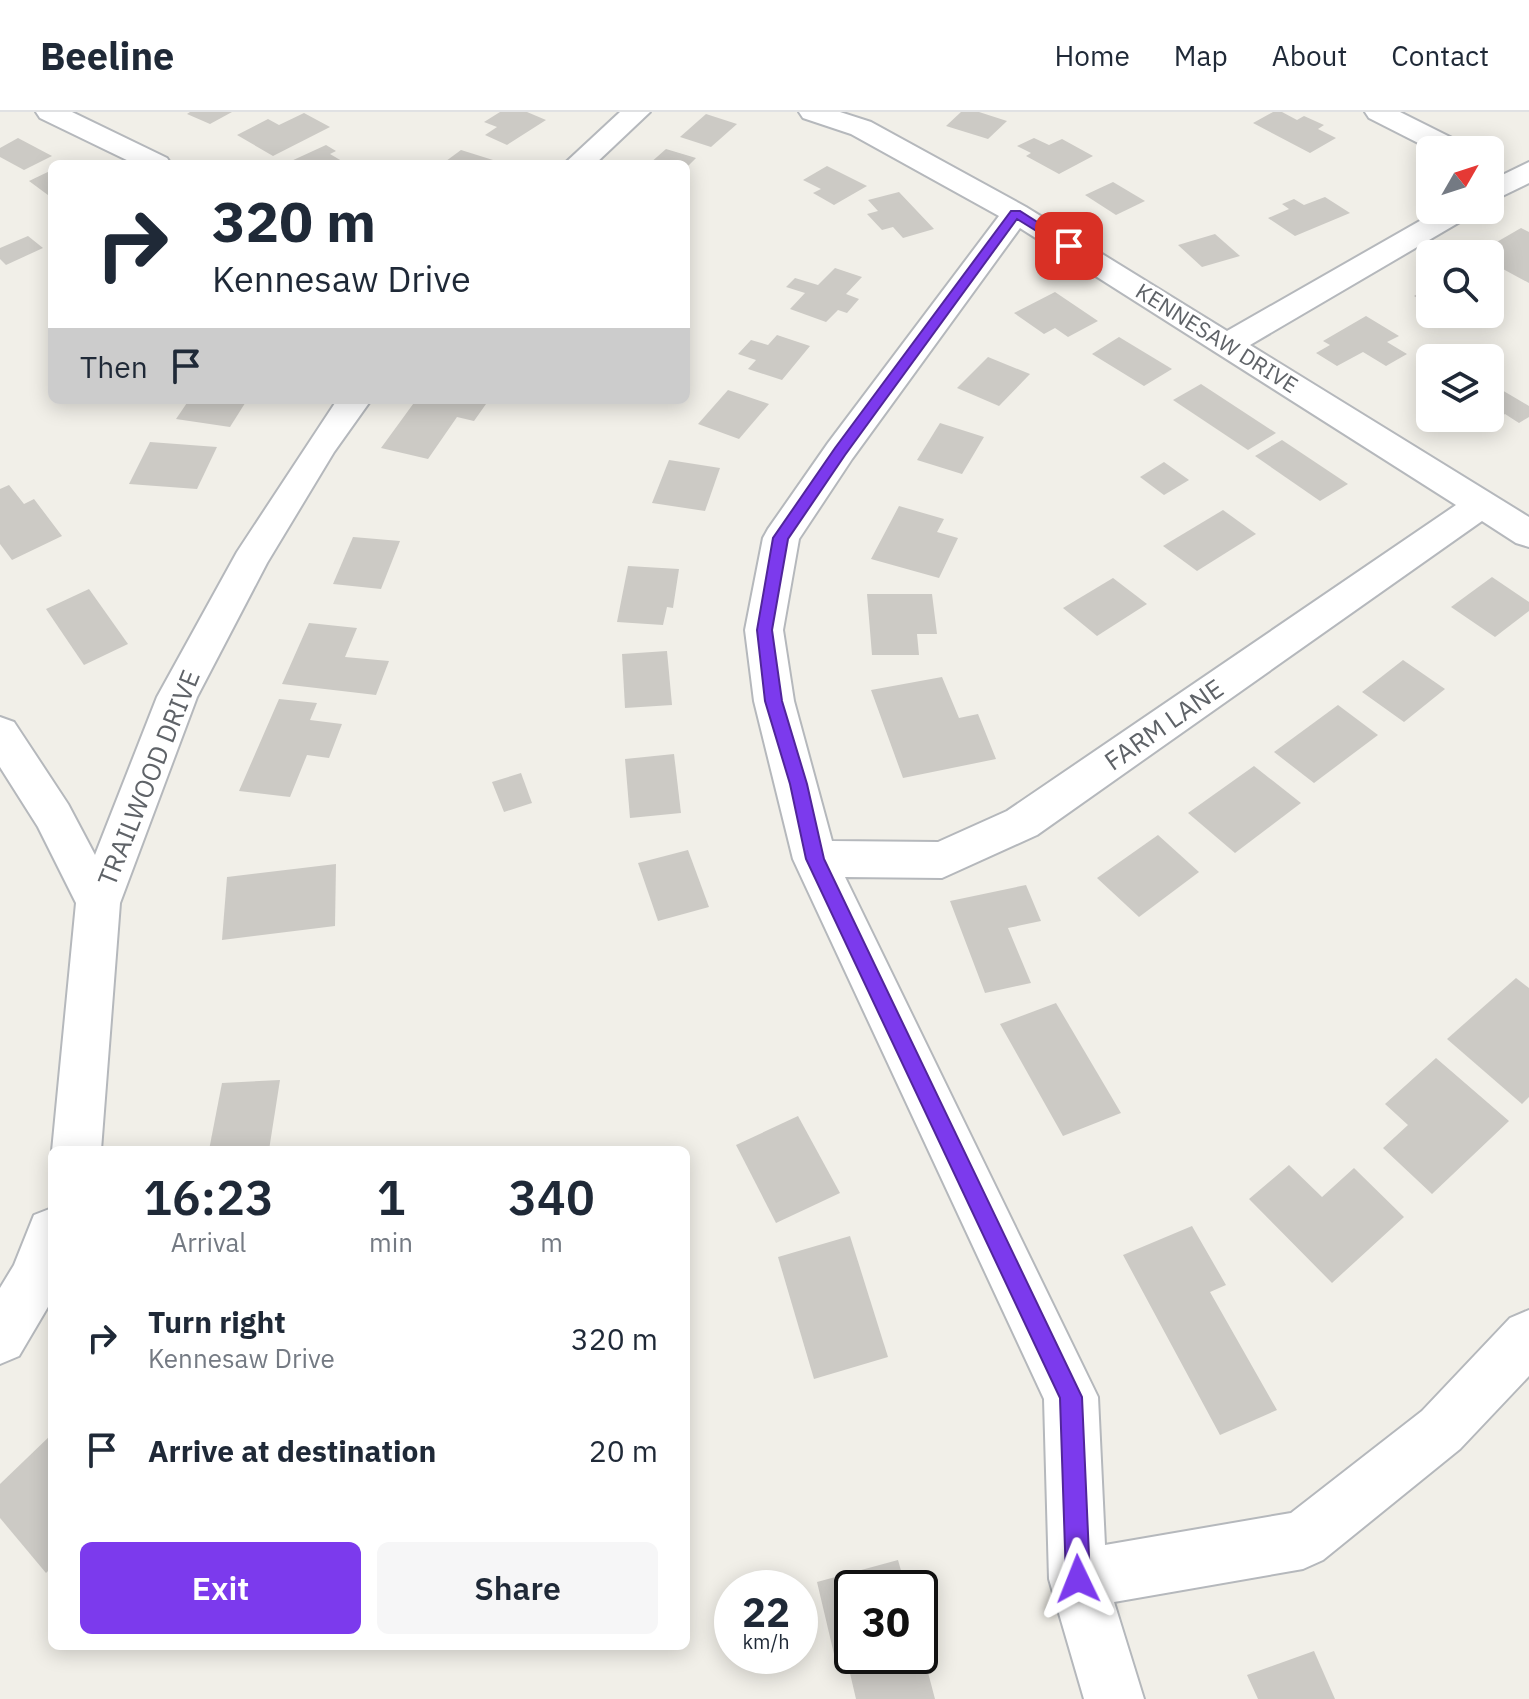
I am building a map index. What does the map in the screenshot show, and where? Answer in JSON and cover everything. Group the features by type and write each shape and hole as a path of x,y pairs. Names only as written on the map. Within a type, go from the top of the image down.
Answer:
{"street":[{"path":"50,112 149,160"},
{"path":"582,160 636,112"},
{"name":"KENNESAW DRIVE","path":"813,112 861,128 1016,213 1529,534"},
{"path":"1379,112 1426,136"},
{"path":"1410,128 1439,112"},
{"path":"1016,213 840,451 781,538 764,630 774,701 815,859 1071,1397 1078,1579 1114,1699"},
{"path":"1228,344 1436,224"},
{"name":"TRAILWOOD DRIVE","path":"76,1146 98,903 177,697 250,561 321,446 351,404"},
{"name":"FARM LANE","path":"815,859 942,860 1022,823 1482,504"},
{"path":"0,733 53,816 98,903"},
{"path":"0,1337 34,1281 48,1244"},
{"path":"1078,1579 1303,1540 1441,1430 1529,1337"}],"building":[{"path":"232,112 210,124 187,114"},
{"path":"500,112 527,112 546,120 507,145 485,135 497,127 484,122"},
{"path":"961,112 979,112 1007,121 988,139 946,126"},
{"path":"1273,112 1282,112 1297,120 1304,116 1324,125 1318,129 1336,138 1310,153 1253,123"},
{"path":"304,113 330,127 273,156 237,135 268,119 279,125"},
{"path":"706,114 737,124 711,147 680,137"},
{"path":"18,138 52,156 24,170 0,157 0,148"},
{"path":"1034,138 1049,145 1062,139 1093,156 1059,174 1026,156 1031,153 1017,146"},
{"path":"326,145 336,151 330,154 340,160 293,160"},
{"path":"666,149 696,158 690,164 690,160 654,160"},
{"path":"461,150 493,160 447,160"},
{"path":"827,166 867,186 834,205 813,193 821,189 803,180"},
{"path":"48,172 48,195 29,181"},
{"path":"1113,182 1145,201 1116,215 1085,195"},
{"path":"899,192 934,229 903,238 893,227 882,230 867,214 878,211 868,200"},
{"path":"1325,197 1350,213 1295,236 1268,218 1289,209 1282,204 1294,199 1304,205"},
{"path":"1521,228 1529,232 1529,283 1504,270 1504,240 1500,240"},
{"path":"1215,234 1240,256 1202,267 1178,245"},
{"path":"28,236 43,248 6,265 0,259 0,248"},
{"path":"835,268 862,277 846,294 859,299 847,313 838,310 826,322 790,309 805,293 786,287 795,278 818,285"},
{"path":"1055,292 1098,321 1068,337 1055,328 1044,334 1014,313"},
{"path":"1366,316 1399,336 1387,342 1407,354 1386,366 1363,352 1337,366 1316,353 1330,345 1323,341"},
{"path":"777,335 810,346 782,380 748,369 756,360 738,354 751,340 768,345"},
{"path":"1119,337 1172,369 1144,386 1092,354"},
{"path":"988,357 1030,374 999,406 957,388"},
{"path":"1201,384 1276,433 1248,450 1173,400"},
{"path":"728,390 769,404 739,439 698,424"},
{"path":"1504,391 1529,406 1529,417 1519,423 1505,414"},
{"path":"186,404 244,404 230,427 176,419"},
{"path":"413,404 486,404 474,421 457,417 428,459 381,448"},
{"path":"940,423 984,437 962,474 917,460"},
{"path":"1282,440 1348,484 1320,501 1255,456"},
{"path":"150,442 217,447 197,489 129,484"},
{"path":"669,460 720,468 705,511 652,503"},
{"path":"1164,462 1189,480 1164,495 1140,477"},
{"path":"9,485 24,504 34,499 62,536 12,560 0,544 0,489"},
{"path":"899,506 944,519 937,532 958,538 939,578 871,559"},
{"path":"1223,510 1256,534 1197,571 1163,546"},
{"path":"353,537 400,541 381,589 333,584"},
{"path":"628,566 679,569 673,608 667,607 663,625 617,622"},
{"path":"1492,577 1529,602 1529,611 1495,637 1451,607"},
{"path":"1113,578 1147,604 1097,636 1063,608"},
{"path":"89,589 128,644 84,665 46,609"},
{"path":"867,594 932,594 937,634 917,634 919,655 872,655"},
{"path":"309,623 357,628 345,657 389,661 376,695 282,684"},
{"path":"667,651 672,705 625,708 622,654"},
{"path":"1403,660 1445,689 1404,722 1362,692"},
{"path":"942,677 959,718 978,714 996,759 903,778 871,690"},
{"path":"279,699 317,703 310,720 342,724 329,758 307,755 290,797 239,791"},
{"path":"1338,705 1378,735 1314,783 1274,752"},
{"path":"674,754 681,813 630,818 625,759"},
{"path":"1254,766 1301,803 1235,853 1188,813"},
{"path":"521,773 532,803 504,812 492,782"},
{"path":"1158,835 1199,872 1139,917 1097,878"},
{"path":"688,850 709,907 658,921 638,863"},
{"path":"336,864 335,926 222,940 227,877"},
{"path":"1026,885 1041,921 1008,928 1031,983 985,993 950,901"},
{"path":"1516,978 1529,988 1529,1097 1522,1104 1447,1039"},
{"path":"1056,1003 1121,1113 1063,1136 1000,1024"},
{"path":"1436,1058 1509,1121 1432,1194 1383,1148 1408,1125 1385,1104"},
{"path":"280,1080 270,1146 210,1146 222,1083"},
{"path":"798,1116 840,1193 776,1223 736,1145"},
{"path":"1289,1165 1322,1197 1354,1168 1404,1217 1332,1283 1249,1199"},
{"path":"1192,1226 1226,1285 1210,1292 1277,1410 1220,1435 1123,1255"},
{"path":"850,1236 888,1357 814,1379 778,1257"},
{"path":"48,1438 46,1573 0,1518 0,1484"},
{"path":"898,1560 901,1570 861,1570"},
{"path":"834,1577 834,1654 818,1586 818,1582"},
{"path":"1314,1651 1335,1699 1258,1699 1247,1675"},
{"path":"850,1674 928,1674 935,1699 856,1699"}],"route":[{"path":"1069,246 1016,213 840,451 781,538 764,630 774,701 815,859 1071,1397 1078,1579"}]}
